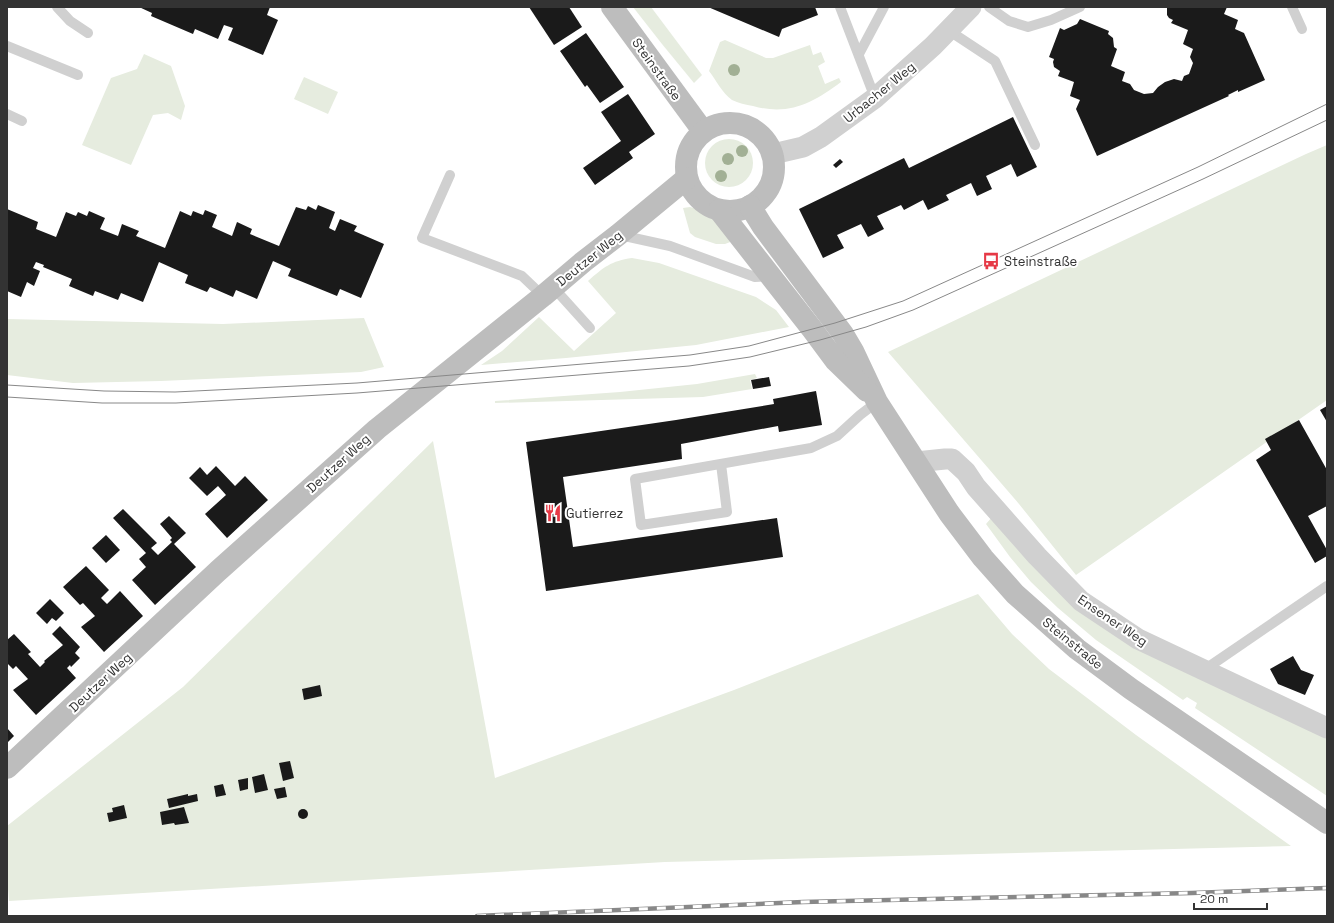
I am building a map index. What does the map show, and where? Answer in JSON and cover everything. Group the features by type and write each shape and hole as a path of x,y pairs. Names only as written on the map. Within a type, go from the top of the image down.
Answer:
{"main road":[{"name":"Steinstraße","path":"612,7 703,131"},
{"path":"730,122 744,124 757,131 766,141 773,154 775,169 771,184 762,197 750,206 740,210 718,210 709,206 700,200 686,178 686,157 692,142 703,131 716,124 730,122"},
{"name":"Deutzer Weg","path":"7,768 218,571 373,432 548,292 582,262 618,235 686,178"},
{"name":"Steinstraße","path":"750,206 768,233 843,334 853,351 877,402 949,513 983,558 1015,594 1077,649 1131,689 1327,823"},
{"name":"Steinstraße","path":"718,210 812,329 834,360 877,402"}],"street":[{"name":"Urbacher Weg","path":"773,154 803,147 821,137 875,98 933,46 970,7"},
{"name":"Ensener Weg","path":"916,462 952,459 966,472 976,487 1037,556 1081,602 1138,639 1327,728"}],"lane":[{"path":"58,7 70,21 88,33"},
{"path":"840,7 875,98"},
{"path":"859,54 884,7"},
{"path":"989,7 1009,21 1028,27 1051,20 1080,7"},
{"path":"1292,7 1302,29"},
{"path":"948,30 995,61 1035,145"},
{"path":"7,46 78,75"},
{"path":"7,114 22,121"},
{"path":"450,175 422,238 522,276 548,292 590,328"},
{"path":"618,235 670,246 755,277 770,276"},
{"path":"721,464 727,512 641,525 635,479 811,448 836,436 877,402"},
{"path":"1204,670 1327,586"}],"shaded area":[{"path":"633,7 651,7 702,75 694,83 662,44"},
{"path":"725,40 766,58 773,58 810,45 813,55 821,52 825,62 818,66 825,84 839,78 841,82 820,96 800,106 766,109 737,102 725,94 709,71 720,42"},
{"path":"144,54 171,66 185,106 181,120 168,113 153,115 131,165 82,145 111,78 137,69"},
{"path":"304,77 338,92 328,114 294,99"},
{"path":"724,139 734,139 746,146 753,158 753,168 746,180 734,187 724,187 716,183 709,176 705,168 705,158 709,150 716,143"},
{"path":"1327,145 1327,400 1076,575 1019,504 888,352"},
{"path":"690,207 710,216 719,224 733,241 725,244 716,244 695,237 690,233 683,208"},
{"path":"632,258 659,263 756,297 776,310 789,327 696,345 481,365 502,351 539,317 574,351 616,313 588,281 608,265"},
{"path":"364,318 384,367 361,372 161,381 73,383 7,375 7,319 223,324"},
{"path":"755,374 757,378 750,380 752,389 703,397 495,403 495,401 620,392 697,384"},
{"path":"433,441 495,778 734,690 978,594 1012,634 1049,669 1136,735 1291,846 665,862 9,901 7,877 7,826 183,687"},
{"path":"992,517 1063,596 1327,734 1327,796 1195,708 1197,703 1187,697 1183,700 1096,640 1058,608 1031,582 1010,557 986,524"}],"building":[{"path":"139,7 270,7 267,15 278,20 263,55 228,40 233,28 224,25 218,39 195,29 193,34 151,16 152,13"},
{"path":"529,7 569,7 582,27 554,45"},
{"path":"708,7 815,7 818,15 782,29 779,37"},
{"path":"1167,7 1227,7 1224,14 1238,20 1235,29 1244,33 1265,80 1238,92 1238,90 1228,95 1229,96 1097,156 1076,109 1080,100 1070,96 1074,82 1058,76 1060,71 1054,67 1054,59 1049,57 1060,28 1064,30 1077,24 1080,19 1109,31 1108,34 1113,38 1114,47 1117,49 1111,66 1125,72 1122,81 1130,84 1134,90 1144,94 1153,93 1165,82 1174,79 1182,81 1184,76 1189,74 1193,63 1190,57 1193,49 1183,44 1188,30 1171,23 1173,20 1167,15"},
{"path":"586,33 624,87 600,103 587,85 585,87 560,51"},
{"path":"628,94 655,134 629,152 633,158 595,185 583,168 621,141 601,112"},
{"path":"1013,117 1037,167 1017,177 1011,164 986,176 992,189 977,196 971,183 946,195 949,200 928,210 923,200 904,210 901,205 877,216 884,229 868,237 861,224 837,235 844,248 823,258 799,209 904,158 909,168"},
{"path":"840,159 843,162 836,168 833,165"},
{"path":"318,205 335,212 329,228 335,231 340,219 357,226 354,231 384,244 361,298 340,289 337,296 288,276 291,269 273,261 257,299 236,290 233,297 210,287 207,292 185,283 188,275 159,262 143,302 121,293 118,300 95,291 93,296 69,286 72,279 43,267 44,265 36,262 33,268 40,271 34,286 27,282 21,297 7,291 7,209 38,222 36,229 56,237 66,212 76,216 78,212 87,216 89,211 105,218 100,229 118,236 122,224 139,231 136,236 165,248 180,211 191,216 193,211 203,215 205,210 217,215 212,227 232,236 237,222 252,229 250,234 279,246 296,207 306,210 308,206 316,210"},
{"path":"769,377 771,386 753,389 751,380"},
{"path":"816,391 822,425 779,432 778,426 681,444 682,459 563,477 573,547 777,518 783,557 546,591 526,442 774,404 773,399"},
{"path":"1327,406 1327,422 1320,410"},
{"path":"1299,420 1327,470 1327,506 1308,516 1327,550 1327,556 1315,563 1256,460 1271,450 1265,439"},
{"path":"216,466 235,486 245,476 268,500 227,538 205,514 226,495 218,486 207,496 189,478 200,467 207,475"},
{"path":"123,509 157,543 151,548 158,555 172,542 170,540 172,538 160,524 169,516 186,533 174,544 196,567 155,605 132,580 146,567 139,559 146,553 113,518"},
{"path":"106,535 120,550 106,563 92,548"},
{"path":"86,566 109,590 101,598 107,604 120,591 143,616 104,652 81,627 95,616 83,603 80,605 63,587"},
{"path":"50,599 64,613 56,621 52,618 47,624 36,613"},
{"path":"60,626 80,647 75,653 80,658 71,667 70,665 67,668 76,678 36,715 13,690 28,679 16,666 13,669 7,663 7,640 14,634 31,652 28,654 40,667 45,662 44,661 63,645 52,634"},
{"path":"1293,656 1301,670 1314,675 1305,695 1278,684 1270,669"},
{"path":"320,685 322,696 304,700 302,689"},
{"path":"7,728 14,736 7,743"},
{"path":"290,761 294,778 283,781 279,763"},
{"path":"264,774 268,790 255,793 252,777"},
{"path":"248,778 248,789 240,791 238,780"},
{"path":"223,784 226,795 216,797 214,786"},
{"path":"285,787 287,797 277,799 274,789"},
{"path":"188,794 188,796 197,794 198,801 169,808 167,799"},
{"path":"124,805 127,818 109,822 107,813 113,812 112,808"},
{"path":"184,807 189,823 162,825 160,812"},
{"path":"301,809 305,809 307,810 307,818 301,819 298,816 298,812"}],"tram line":[{"path":"7,385 104,391 175,392 357,383 690,355 749,346 835,323 903,301 1198,167 1327,104"},
{"path":"7,397 102,403 176,403 357,393 689,366 750,357 866,327 913,310 1203,179 1327,120"}],"railway":[{"path":"477,916 803,902 1192,893 1327,888"}],"place":[{"name":"Steinstraße","path":"991,261"},
{"name":"Gutierrez","path":"553,513"}]}
